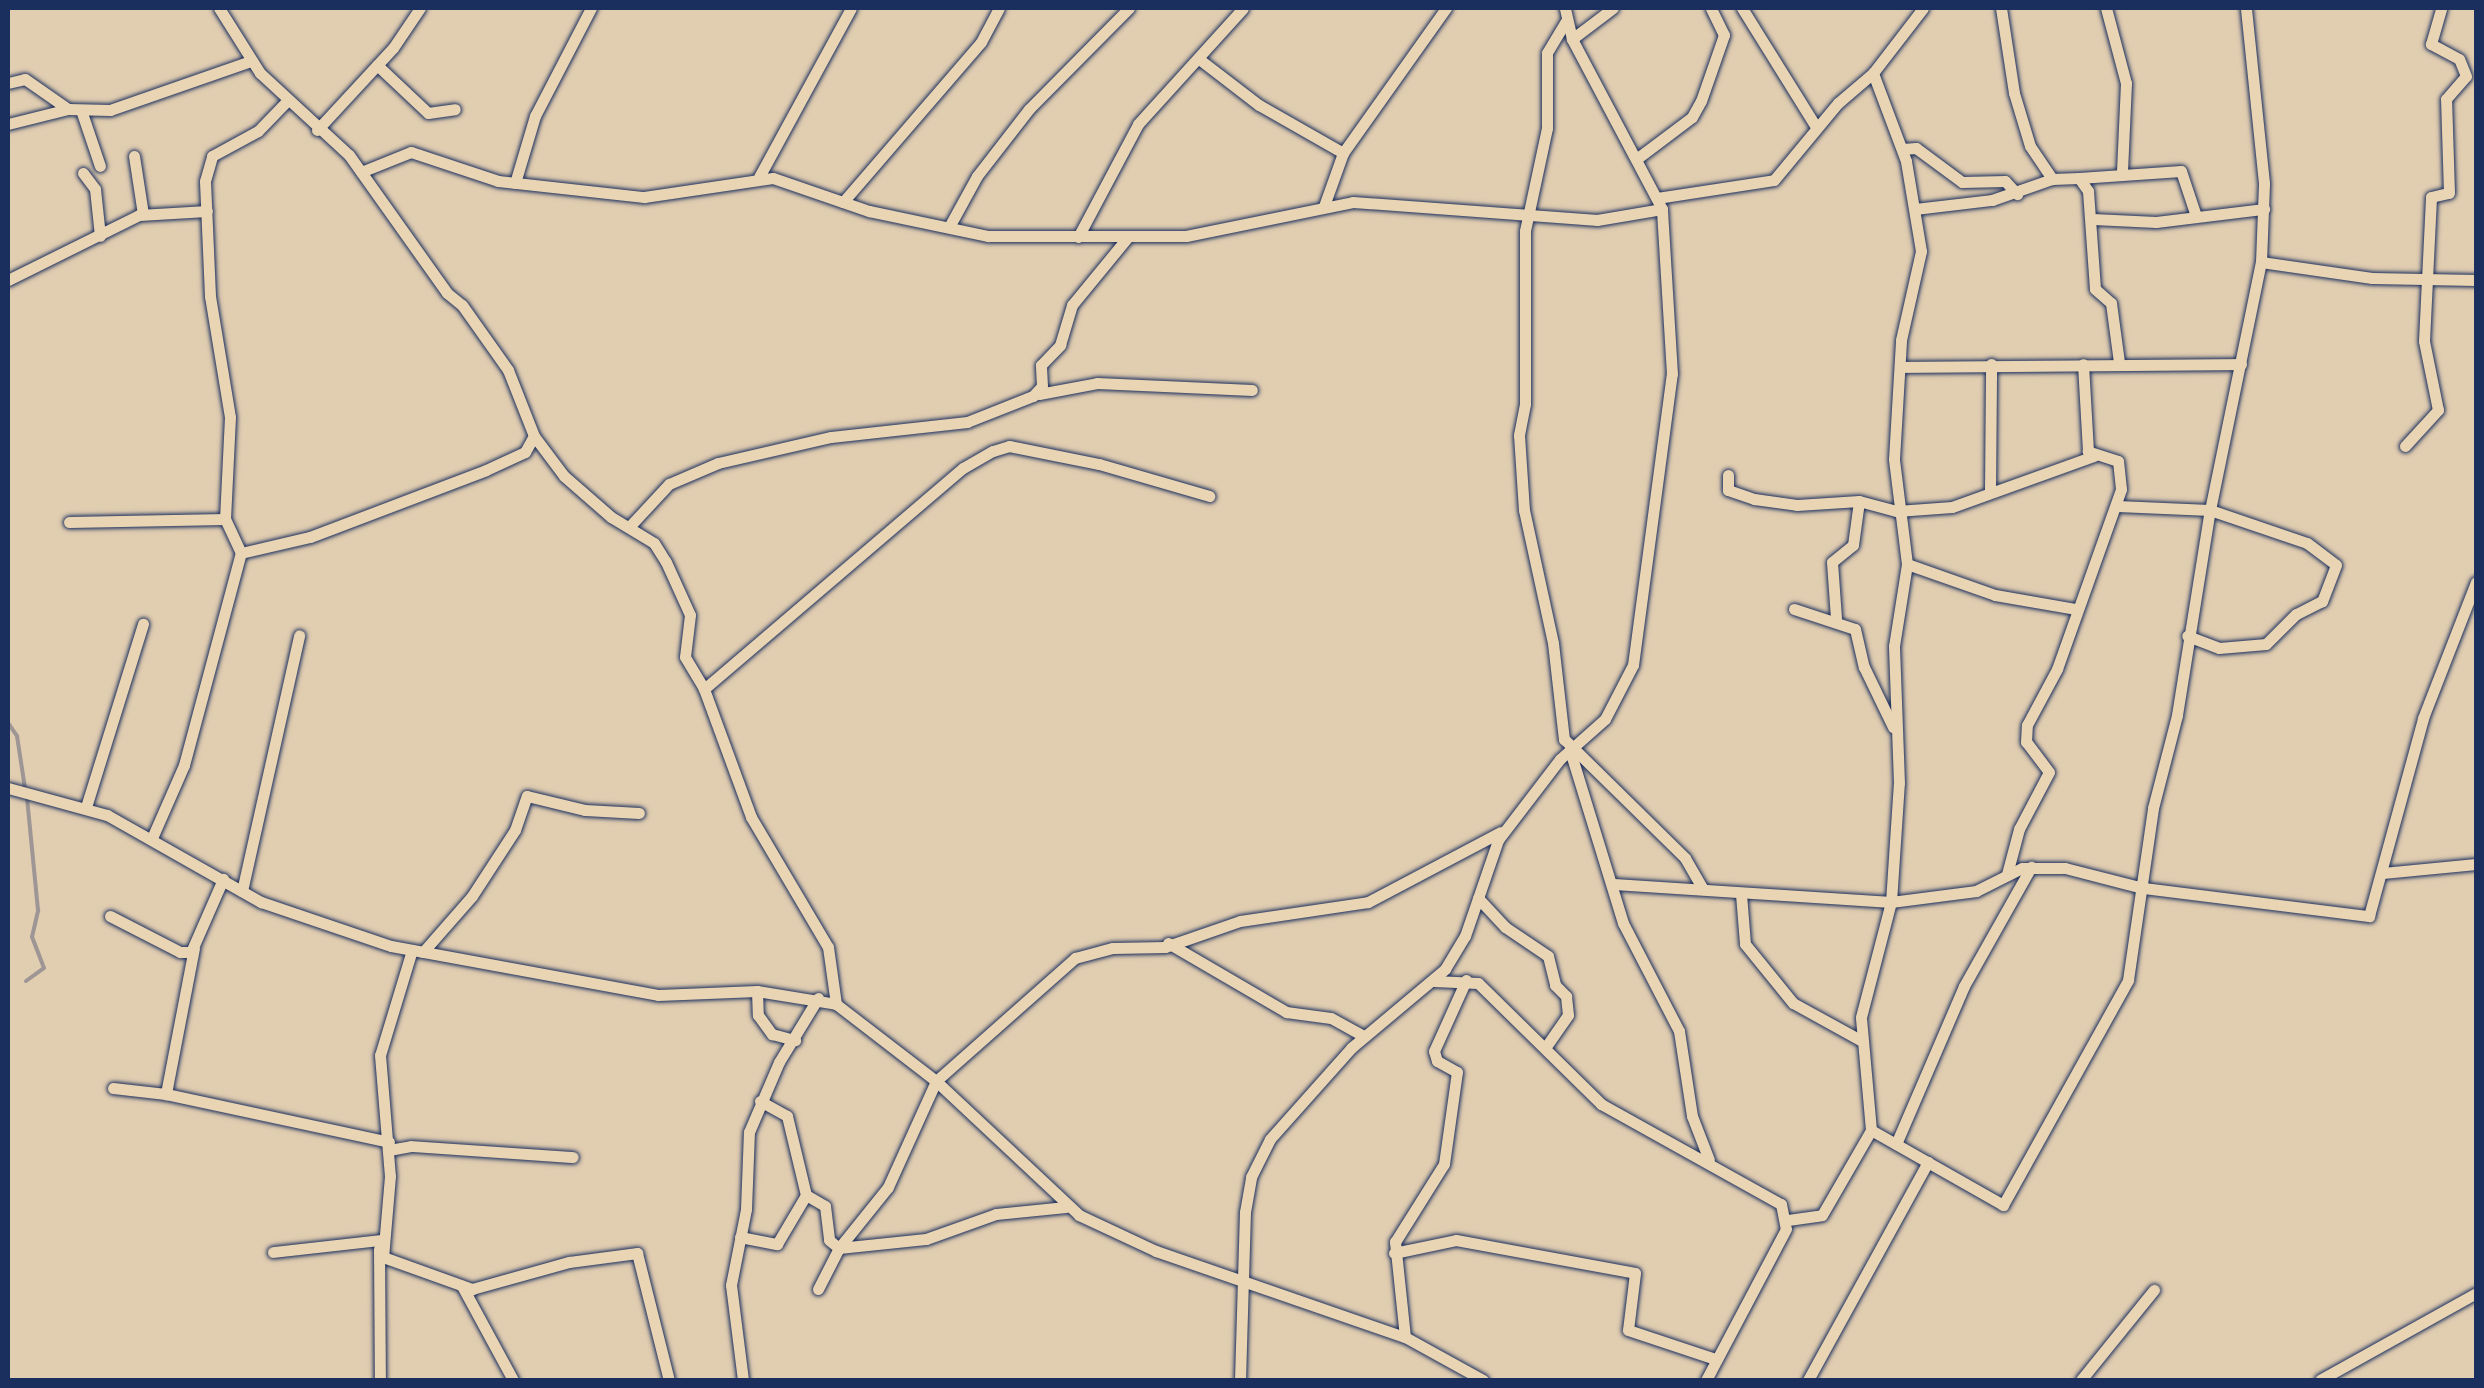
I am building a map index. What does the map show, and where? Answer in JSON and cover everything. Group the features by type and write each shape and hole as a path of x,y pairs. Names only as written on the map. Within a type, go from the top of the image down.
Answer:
{"street":[{"path":"218,8 251,61 286,102 361,172 508,370 534,436 564,476 654,543 673,574 690,615 682,650 704,690 751,817 831,954 836,1004"},
{"path":"317,130 377,65 420,8"},
{"path":"515,183 534,116 590,8"},
{"path":"759,176 851,8"},
{"path":"843,202 981,42 1000,8"},
{"path":"949,227 977,176 1029,108 1072,73 1129,8"},
{"path":"1078,237 1128,139 1243,8"},
{"path":"1324,206 1343,154 1446,8"},
{"path":"1572,39 1613,8"},
{"path":"1639,157 1692,117 1700,101 1724,35 1712,8"},
{"path":"1742,8 1816,127"},
{"path":"361,172 410,152 515,183 644,197 759,176 818,188 843,202 988,236 1186,236 1324,206 1527,211 1619,220 1660,204 1774,180 1816,127 1873,74 1923,8"},
{"path":"2002,8 2014,93 2030,146 2052,179"},
{"path":"2106,8 2126,83 2122,170"},
{"path":"1871,1130 2004,1204 2128,980 2210,510 2261,262 2264,208 2246,8"},
{"path":"2405,446 2438,410 2424,340 2431,196 2450,192 2446,99 2467,66 2431,44 2441,8"},
{"path":"1240,1380 1251,1178 1282,1123 1364,1036 1434,981 1464,936 1507,828 1569,750 1618,701 1634,654 1672,374 1660,204 1639,157 1572,39 1566,14"},
{"path":"1566,14 1547,53 1547,128 1527,211 1520,454 1524,510 1555,656 1559,720 1614,884 1622,923 1678,1031 1692,1116 1708,1160"},
{"path":"1200,59 1259,105 1343,154"},
{"path":"8,123 74,110 110,110 251,61"},
{"path":"377,65 428,113 443,116 455,109"},
{"path":"1788,1220 1822,1215 1871,1130 1862,1042 1866,991 1891,902 1899,783 1894,730 1894,646 1907,564 1898,511 1901,367 1905,316 1920,270 1915,210 1902,149 1873,74"},
{"path":"8,82 25,79 74,110 100,166"},
{"path":"152,838 200,715 241,553 225,519 230,417 210,296 207,211 212,156 258,131 286,102"},
{"path":"1902,149 1916,148 1962,182 2005,180 2017,194"},
{"path":"134,156 143,214"},
{"path":"1915,210 2017,194 2052,179 2122,170 2181,170 2196,216"},
{"path":"83,173 95,189 100,236"},
{"path":"2080,178 2093,219 2096,289 2111,303 2119,362"},
{"path":"2093,219 2156,222 2264,208"},
{"path":"8,280 143,214 207,211"},
{"path":"1033,396 1042,386 1041,365 1060,345 1072,305 1127,238"},
{"path":"2261,262 2428,282 2476,280"},
{"path":"1901,367 2119,362 2241,364"},
{"path":"1990,490 1991,364"},
{"path":"2083,364 2094,456"},
{"path":"628,527 669,484 718,463 831,437 968,422 1054,386 1097,383 1252,390"},
{"path":"241,553 310,537 486,470 524,452 534,436"},
{"path":"704,690 962,468 993,450 1009,446 1099,464 1209,496"},
{"path":"1728,474 1728,490 1754,499 1797,505 1860,501 1898,511 1952,507 1990,490 2094,456 2118,461 2117,506 2075,609 2056,669 2024,734 2048,772 2019,829 2007,874"},
{"path":"1836,618 1832,562 1854,544 1860,501"},
{"path":"2117,506 2180,504 2210,510 2307,543 2332,558 2336,574 2322,601 2296,614 2266,644 2220,648 2187,636"},
{"path":"68,522 225,519"},
{"path":"1907,564 1995,595 2075,609"},
{"path":"1614,884 1891,902 1976,891 2007,874 2031,867 2065,868 2142,888 2363,918 2374,910 2419,732 2476,582"},
{"path":"1794,608 1836,618 1855,629 1864,667 1894,730"},
{"path":"86,807 143,624"},
{"path":"242,891 299,635"},
{"path":"1569,750 1686,858 1703,890"},
{"path":"8,788 86,807 294,915 418,951 658,994 756,991 818,998 836,1004 936,1081 1066,1207 1128,1240 1405,1337 1484,1380"},
{"path":"380,1380 380,1244 388,1212 389,1146 380,1055 418,951 467,904 515,830 527,796 586,810 639,813"},
{"path":"818,1289 839,1248 888,1187 936,1081 1075,958 1168,943 1240,921 1383,898 1507,828"},
{"path":"2383,874 2476,864"},
{"path":"1896,1144 1964,986 2031,867"},
{"path":"166,1094 194,948 222,879"},
{"path":"1742,894 1745,944 1793,1002 1862,1042"},
{"path":"1478,898 1548,956 1556,986 1566,996 1568,1015 1545,1048"},
{"path":"110,916 180,952 194,948"},
{"path":"1168,943 1286,1012 1342,1022 1364,1036"},
{"path":"1434,981 1466,980 1490,991 1545,1048 1562,1072 1601,1104 1770,1194 1788,1220"},
{"path":"1405,1337 1394,1253 1401,1230 1444,1164 1457,1072 1437,1061 1434,1051 1466,980"},
{"path":"756,991 758,1015 772,1034 796,1040"},
{"path":"744,1380 732,1284 749,1132 760,1101 818,998"},
{"path":"113,1088 166,1094 389,1146 572,1157"},
{"path":"740,1237 777,1244 806,1195 787,1116 760,1101"},
{"path":"1808,1380 1928,1162"},
{"path":"806,1195 825,1206 829,1240 839,1248 926,1239 996,1214 1066,1207"},
{"path":"1706,1380 1788,1220"},
{"path":"1394,1253 1456,1240 1635,1273 1628,1330 1715,1359"},
{"path":"273,1252 380,1244"},
{"path":"380,1244 388,1261 462,1286 488,1288 569,1262 636,1253 669,1380"},
{"path":"462,1286 513,1380"},
{"path":"2081,1380 2154,1290"},
{"path":"2320,1380 2476,1294"}],"waterway":[{"path":"8,723 17,736 25,788"},
{"path":"26,981 44,968 32,937 38,910 27,798"}]}
